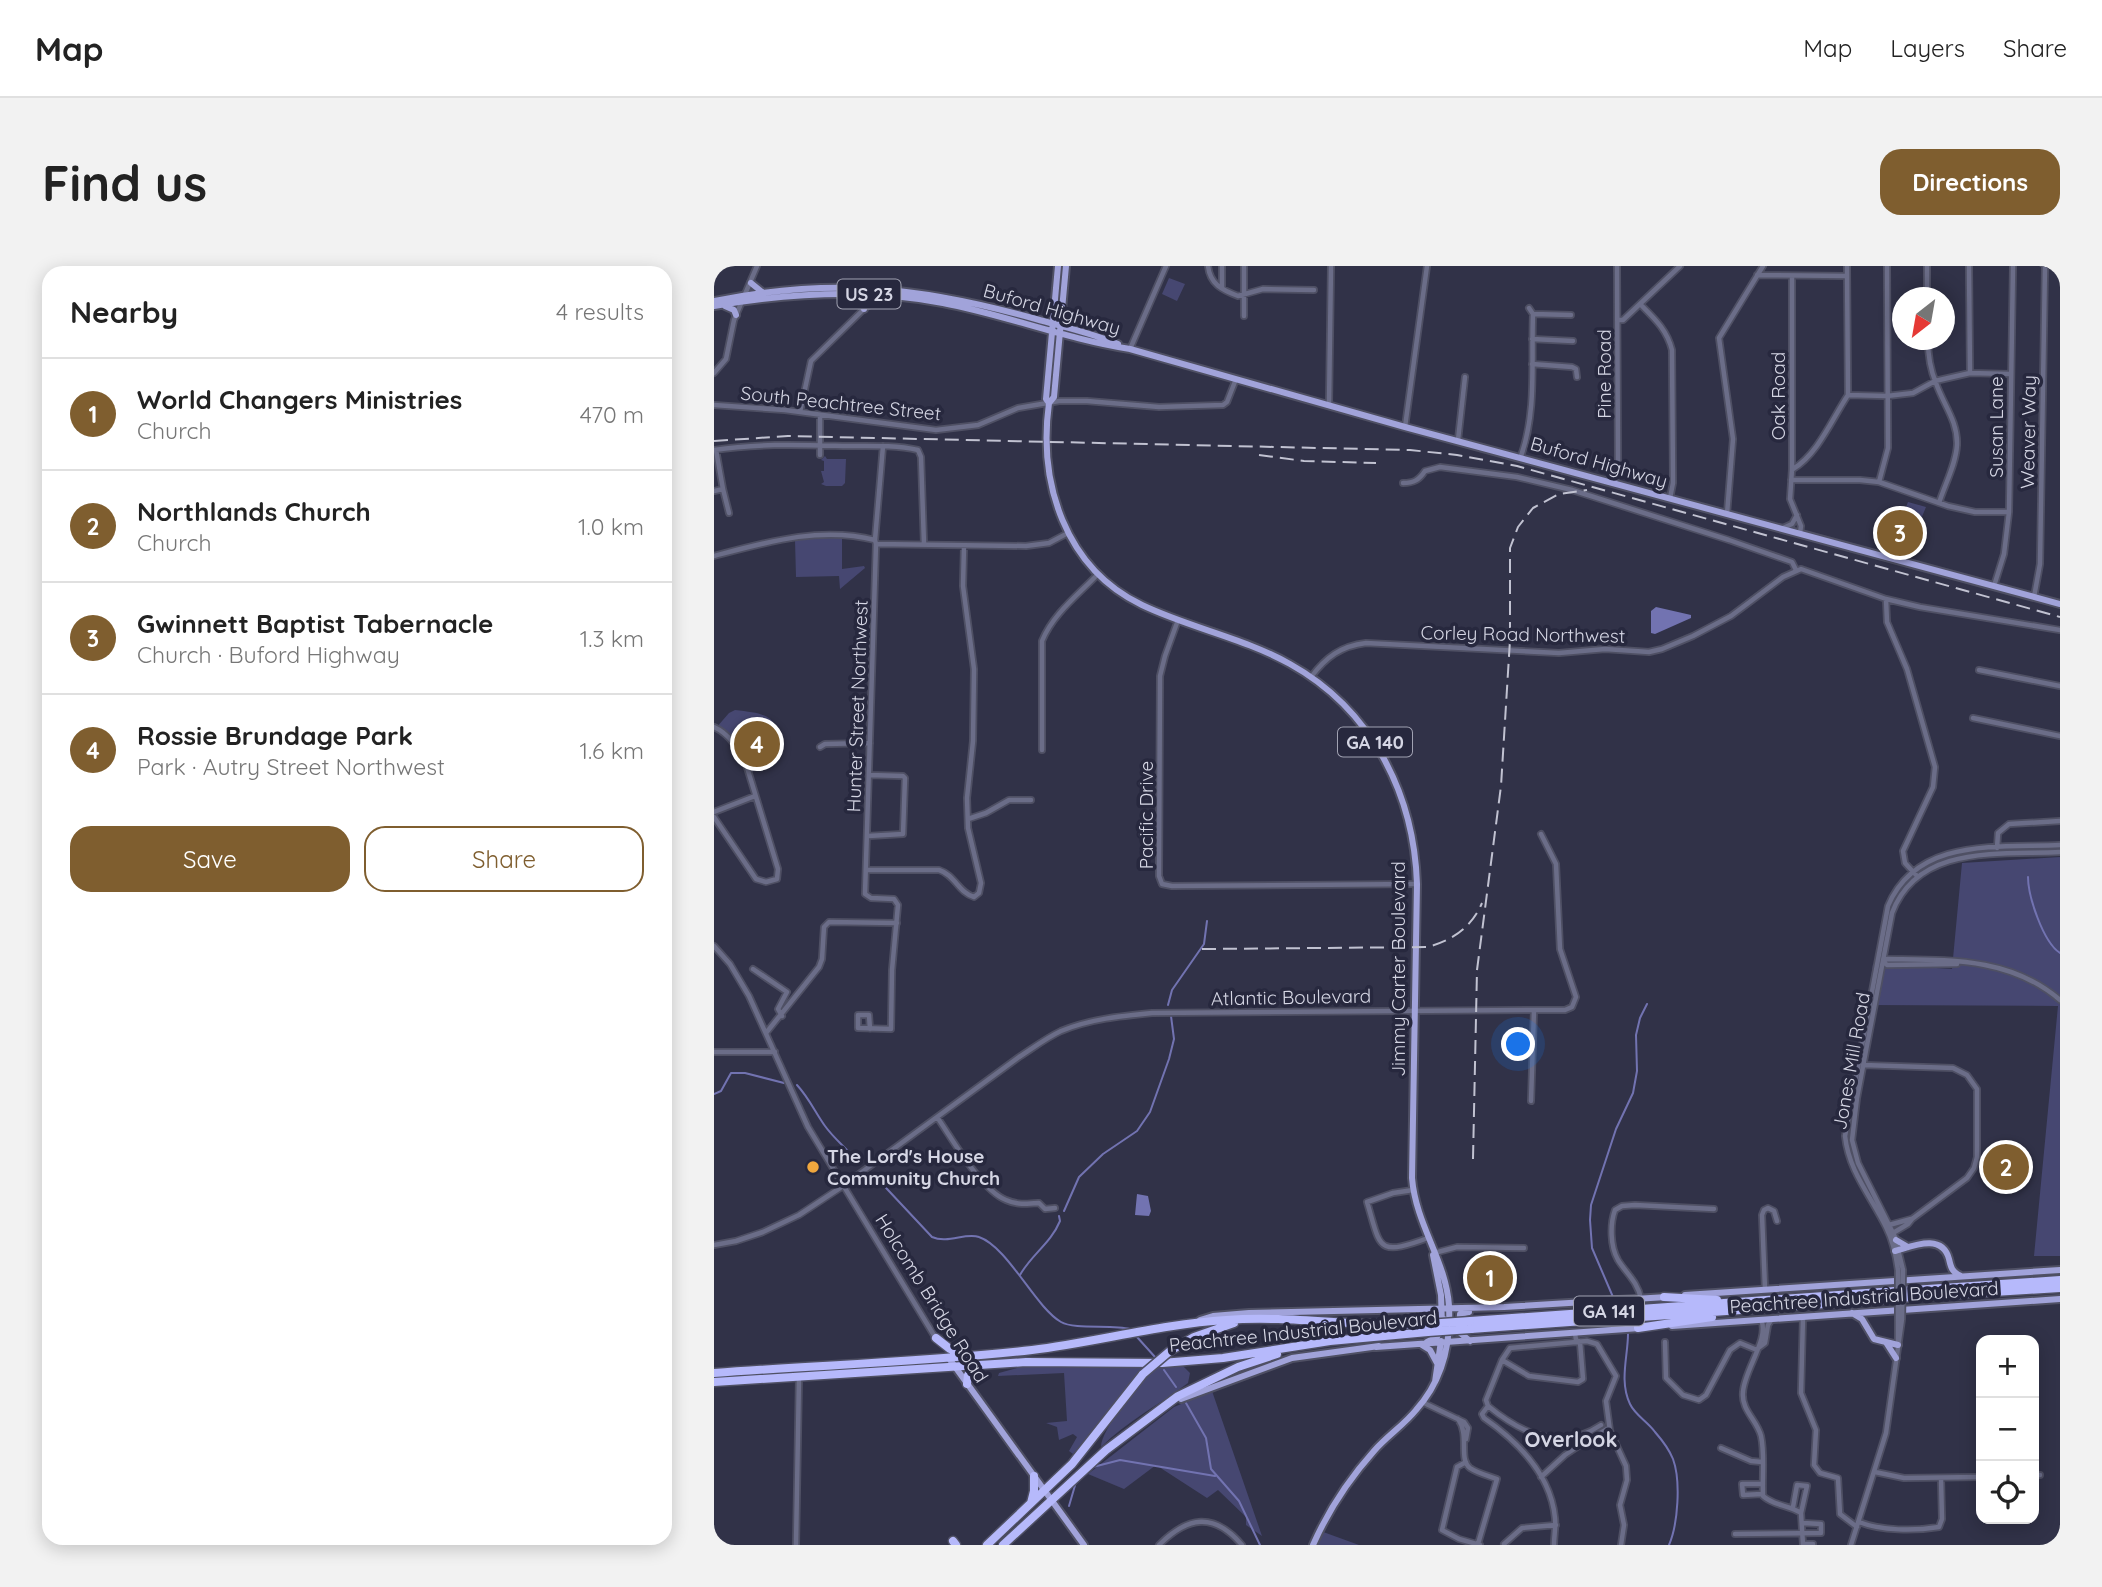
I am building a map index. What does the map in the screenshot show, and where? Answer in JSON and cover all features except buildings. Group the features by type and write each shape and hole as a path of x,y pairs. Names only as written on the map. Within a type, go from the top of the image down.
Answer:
{"highway":[{"name":"Peachtree Industrial Boulevard","path":"714,1382 1026,1362 1162,1363 1223,1358 1428,1328 1764,1309 2060,1280"},
{"name":"Peachtree Industrial Boulevard","path":"1471,1325 1748,1301 2060,1288"},
{"path":"1664,1297 1748,1301"},
{"path":"1638,1328 1764,1309"},
{"name":"Peachtree Industrial Boulevard","path":"714,1373 965,1356 1076,1344 1181,1325 1244,1320 1284,1318 1428,1328"},
{"name":"GA 141","path":"1003,1545 1048,1496 1143,1374 1170,1351 1209,1331 1244,1320"},
{"path":"936,1338 965,1356"},
{"name":"GA 141","path":"987,1545 1029,1506 1048,1496 1188,1390 1222,1373 1303,1345"},
{"path":"967,1384 968,1375 975,1365"},
{"path":"1029,1506 1034,1491 1034,1476"},
{"path":"996,1545 1048,1496"}],"main road":[{"name":"Jimmy Carter Boulevard","path":"1049,403 1054,397 1058,351 1054,309 1064,267"},
{"name":"Jimmy Carter Boulevard","path":"1064,267 1046,399 1049,403 1046,447 1053,499 1068,533 1085,560 1121,593 1178,620 1269,653 1311,677 1347,707 1372,738 1389,766 1407,813 1413,839 1416,884 1413,1190 1427,1238 1441,1266 1447,1306 1441,1372 1422,1402 1356,1474 1330,1511 1313,1545"},
{"path":"751,284 768,293"},
{"name":"Buford Highway","path":"715,304 768,293 824,287 946,296 1038,320 1078,337 2060,604"},
{"name":"Buford Highway","path":"744,298 873,291 883,295 944,303 1105,338 1130,349"},
{"path":"845,294 864,298 866,307 883,295"},
{"path":"715,304 731,308 736,315"},
{"path":"1038,320 1048,316 1054,309"},
{"path":"1058,351 1066,341 1078,337"},
{"path":"1895,1236 1909,1247"},
{"path":"1897,1251 1927,1243 1937,1245 1946,1251 1952,1271 1962,1277"},
{"path":"1901,1259 1909,1247"},
{"name":"Jimmy Carter Boulevard","path":"1433,1253 1447,1306"},
{"path":"1941,1279 1950,1264"},
{"path":"1422,1309 1432,1307 1440,1299 1435,1267"},
{"name":"Peachtree Industrial Boulevard","path":"1181,1325 1213,1316 1249,1313 1422,1309 1447,1306 1504,1307 2060,1270"},
{"name":"Peachtree Industrial Boulevard","path":"1376,1347 1420,1345 1444,1332 1460,1342 2060,1299"},
{"path":"1470,1341 1459,1332 1460,1314 1500,1311 1504,1307"},
{"path":"1163,1407 1199,1391 1292,1358 1380,1345 1432,1341 1444,1332 1452,1314 1461,1308"},
{"path":"1422,1309 1438,1318 1444,1332 1460,1342 1449,1352 1443,1374 1435,1383"},
{"path":"1866,1325 1873,1311"},
{"path":"1850,1313 1860,1317 1872,1337 1898,1345"},
{"name":"Jimmy Carter Boulevard","path":"1435,1383 1444,1332"},
{"path":"1886,1343 1896,1358"},
{"path":"1420,1345 1430,1350 1437,1365"},
{"name":"Holcomb Bridge Road","path":"948,1357 1084,1545"}],"street":[{"path":"714,373 726,359 736,315 757,266"},
{"path":"1130,349 1166,266"},
{"path":"1208,266 1210,278 1222,289 1238,296 1263,289 1314,290"},
{"path":"1222,266 1222,289"},
{"path":"1244,266 1244,316"},
{"path":"1329,405 1331,266"},
{"path":"1405,426 1427,266"},
{"name":"Pine Road","path":"1615,482 1618,463 1617,266"},
{"path":"1618,320 1623,320 1680,266"},
{"path":"1727,514 1733,439 1719,338 1763,266"},
{"path":"1792,469 1803,463 1848,395 1847,266"},
{"path":"1879,482 1888,448 1887,266"},
{"path":"1927,266 1927,287"},
{"path":"1969,266 1970,373"},
{"name":"Susan Lane","path":"1994,586 2004,554 2009,512 2013,266"},
{"name":"Weaver Way","path":"2034,597 2040,564 2045,266"},
{"path":"1757,275 1847,276"},
{"name":"Oak Road","path":"1792,276 1790,499 1801,526 1800,533"},
{"path":"800,412 811,361 866,307 873,291"},
{"path":"1640,304 1661,324 1669,337 1672,350 1673,483 1670,498"},
{"path":"1521,456 1529,430 1531,408 1533,314 1529,308"},
{"path":"1533,314 1572,315"},
{"path":"1532,339 1573,341"},
{"path":"1928,350 1935,381 1955,425 1957,446 1955,460 1939,503"},
{"path":"1532,364 1572,367 1576,369 1577,377"},
{"path":"1848,395 1887,396 1913,393 1935,381 1970,373 2010,374"},
{"path":"1458,440 1465,377"},
{"name":"South Peachtree Street","path":"714,405 800,412 936,430 978,425 1018,408 1049,403 1087,401 1159,407 1223,405 1227,402 1236,378"},
{"path":"820,415 820,455"},
{"path":"729,513 715,450 753,446 902,447 918,450 922,457 924,544"},
{"name":"Hunter Street Northwest","path":"866,870 876,542 883,446"},
{"path":"1403,483 1412,483 1425,471 1440,467 1533,480 1729,540 1792,562 1796,570 1808,570 1886,599 2060,630"},
{"path":"1791,480 1879,482 1939,503 1975,512 2009,512"},
{"path":"714,491 723,489"},
{"path":"1783,528 1792,524 1797,514"},
{"path":"714,556 802,536 833,534 876,542 1032,546 1068,533"},
{"path":"870,1028 891,1029 897,901 871,898 865,894 866,870 939,870 950,875 965,893 972,897 977,896 981,883 969,836 968,819 974,666 963,586 964,546"},
{"name":"Corley Road Northwest","path":"1311,677 1322,662 1340,649 1366,643 1559,653 1605,649 1649,652 1693,636 1731,616 1796,570"},
{"path":"1042,750 1042,641 1053,620 1098,574"},
{"path":"1886,599 1887,622 1907,669 1935,767 1933,788 1903,850 1905,863 1915,874"},
{"name":"Pacific Drive","path":"1178,620 1160,676 1159,876 1162,884 1416,884"},
{"path":"1979,670 2060,686"},
{"path":"1973,718 2060,736"},
{"path":"714,727 738,748 746,764 779,875 777,879 766,882 755,878 714,814 755,796"},
{"path":"821,747 825,744 870,743"},
{"path":"868,835 903,834 905,778 869,775"},
{"path":"968,819 986,813 1009,800 1031,800"},
{"path":"1997,848 1998,833 2009,824 2060,821"},
{"name":"Atlantic Boulevard","path":"714,1245 736,1241 799,1214 1018,1057 1061,1031 1112,1017 1169,1013 1565,1010 1574,1004 1576,998 1560,948 1556,864 1541,834"},
{"name":"Jones Mill Road","path":"1897,1251 1853,1150 1852,1135 1888,906 1896,890 1925,863 1944,854 2060,845"},
{"name":"Jones Mill Road","path":"1915,874 1962,857 2060,852"},
{"path":"766,1033 819,967 826,924 897,923"},
{"name":"Holcomb Bridge Road","path":"714,946 739,978 776,1052 808,1127 948,1357"},
{"path":"1881,961 1924,960 2004,968 2026,976 2060,1000"},
{"name":"Jones Mill Road","path":"1881,961 1845,1130 1847,1152 1853,1170 1880,1218 1900,1269"},
{"path":"753,969 787,992 778,1009 782,1016"},
{"path":"1531,1101 1534,1010"},
{"path":"714,1052 776,1052"},
{"path":"1857,1064 1953,1068 1967,1075 1977,1089 1977,1157 1974,1168 1963,1181 1912,1219 1895,1236"},
{"path":"937,1117 988,1188 997,1196 1017,1204 1039,1203 1045,1209 1055,1208"},
{"path":"1853,1170 1860,1167"},
{"path":"1413,1190 1393,1193 1367,1202 1377,1238 1384,1246 1392,1248 1427,1238"},
{"path":"1641,1298 1634,1281 1617,1259 1611,1225 1615,1210 1634,1205 1714,1209"},
{"path":"1765,1289 1763,1212 1768,1208 1773,1209 1777,1221"},
{"name":"Jones Mill Road","path":"1880,1218 1895,1236 1897,1251"},
{"path":"1888,1226 1912,1219"},
{"path":"1433,1253 1457,1247 1524,1248"},
{"path":"1897,1251 1900,1269"},
{"path":"1851,1545 1887,1426 1900,1320 1901,1259 1897,1251"},
{"path":"1802,1316 1801,1394 1815,1430 1814,1465 1820,1473 1838,1478 1840,1514 1858,1525 1893,1528 1939,1527 1942,1519 1941,1478"},
{"path":"1756,1350 1765,1343 1772,1318"},
{"path":"1761,1320 1764,1329 1745,1377 1742,1394 1744,1405 1761,1434 1762,1494 1769,1502 1793,1507 1801,1513"},
{"path":"1502,1360 1529,1376 1578,1382 1583,1379 1580,1342 1576,1339 1579,1332"},
{"path":"1601,1425 1586,1435 1562,1439 1533,1433 1506,1421 1488,1406 1486,1400 1507,1350 1513,1347 1592,1341 1597,1344 1615,1373 1606,1401 1609,1428 1626,1466 1627,1479 1620,1505 1623,1525 1620,1545"},
{"path":"1665,1342 1666,1378 1683,1395 1699,1400 1706,1395 1732,1347 1741,1343 1756,1350"},
{"path":"796,1545 799,1377"},
{"path":"1422,1402 1464,1422 1468,1428 1463,1455 1465,1462 1470,1468 1497,1479 1479,1545 1441,1530 1457,1467 1465,1462"},
{"path":"1488,1406 1482,1414 1532,1461 1541,1477 1552,1502 1556,1525 1554,1545"},
{"path":"1541,1477 1565,1454 1609,1428"},
{"path":"1583,1443 1586,1435"},
{"path":"1721,1448 1751,1461 1762,1462"},
{"path":"1875,1472 1904,1478 1976,1476"},
{"path":"1762,1484 1742,1484 1743,1494 1762,1494"},
{"path":"1793,1507 1797,1485 1807,1486 1801,1513 1803,1544 1813,1544"},
{"path":"1159,1545 1174,1530 1195,1520 1204,1521 1231,1533 1242,1545"},
{"path":"1735,1534 1821,1533 1821,1524 1802,1523"},
{"path":"1504,1544 1522,1528 1556,1525"}],"shaded area":[{"path":"1169,278 1185,284 1177,301 1162,294"},
{"path":"825,456 827,459 846,459 845,483 842,486 821,484 824,482 821,471 824,471 824,461 821,460"},
{"path":"1908,502 1926,507 1919,524 1901,520"},
{"path":"842,538 842,569 865,568 840,589 839,576 796,577 795,540"},
{"path":"1656,607 1691,615 1691,618 1655,634 1651,633 1651,611"},
{"path":"735,710 764,715 770,719 779,740 780,753 749,774 738,748 716,728"},
{"path":"2060,857 2060,1256 2034,1256 2058,1006 1867,1005 1873,964 1952,969 1962,863"},
{"path":"1137,1194 1148,1196 1151,1211 1149,1216 1135,1215"},
{"path":"1181,1364 1190,1373 1188,1383 1132,1421 1101,1447 1115,1417 1157,1366"},
{"path":"1145,1365 1073,1454 1069,1451 1077,1437 1073,1434 1059,1440 1057,1427 1046,1423 1067,1421 1064,1373 998,1376 999,1373 1021,1367"},
{"path":"1212,1391 1262,1536 1246,1525 1246,1517 1218,1490 1207,1498 1156,1465 1124,1489 1088,1474 1174,1407"},
{"path":"1315,1529 1359,1545 1310,1545"}],"waterway":[{"path":"2028,877 2042,929 2060,953"},
{"path":"1168,1005 1172,990 1204,944 1207,921"},
{"path":"1613,1297 1592,1248 1591,1205 1616,1129 1633,1093 1637,1071 1636,1035 1647,1004"},
{"path":"1064,1211 1079,1177 1103,1154 1137,1131 1150,1112 1174,1039 1171,1016"},
{"path":"714,1094 721,1091 731,1073 745,1073 784,1083"},
{"path":"797,1085 821,1121 859,1164"},
{"path":"873,1174 932,1237 944,1239 974,1236 990,1243 1011,1264 1041,1304 1061,1322 1075,1326 1130,1329"},
{"path":"1020,1275 1052,1236 1060,1221 1059,1216"},
{"path":"1628,1334 1625,1386 1630,1404 1665,1445 1675,1468 1677,1502 1675,1526 1669,1545"},
{"path":"1137,1337 1155,1357"},
{"path":"1164,1370 1176,1387"},
{"path":"1186,1403 1206,1438 1211,1469 1239,1501 1260,1545"},
{"path":"1093,1467 1120,1460 1215,1476"},
{"path":"1069,1506 1076,1482"}],"railway":[{"path":"714,441 788,436 1410,450 1457,455 1517,466 2060,617"},
{"path":"1259,455 1304,461 1376,463"},
{"path":"1473,1159 1477,970 1501,786 1510,640 1510,548 1518,527 1533,508 1559,494 1587,490"},
{"path":"1202,949 1427,947 1460,932 1473,919 1482,903"}],"place":[{"name":"Gwinnett Baptist Tabernacle","path":"1900,533"},
{"name":"Rossie Brundage Park","path":"757,744"},
{"name":"The Lord's House Community Church","path":"813,1167"},
{"name":"Northlands Church","path":"2006,1167"},
{"name":"World Changers Ministries","path":"1490,1278"}],"district":[{"name":"Overlook","path":"1571,1439"}]}
